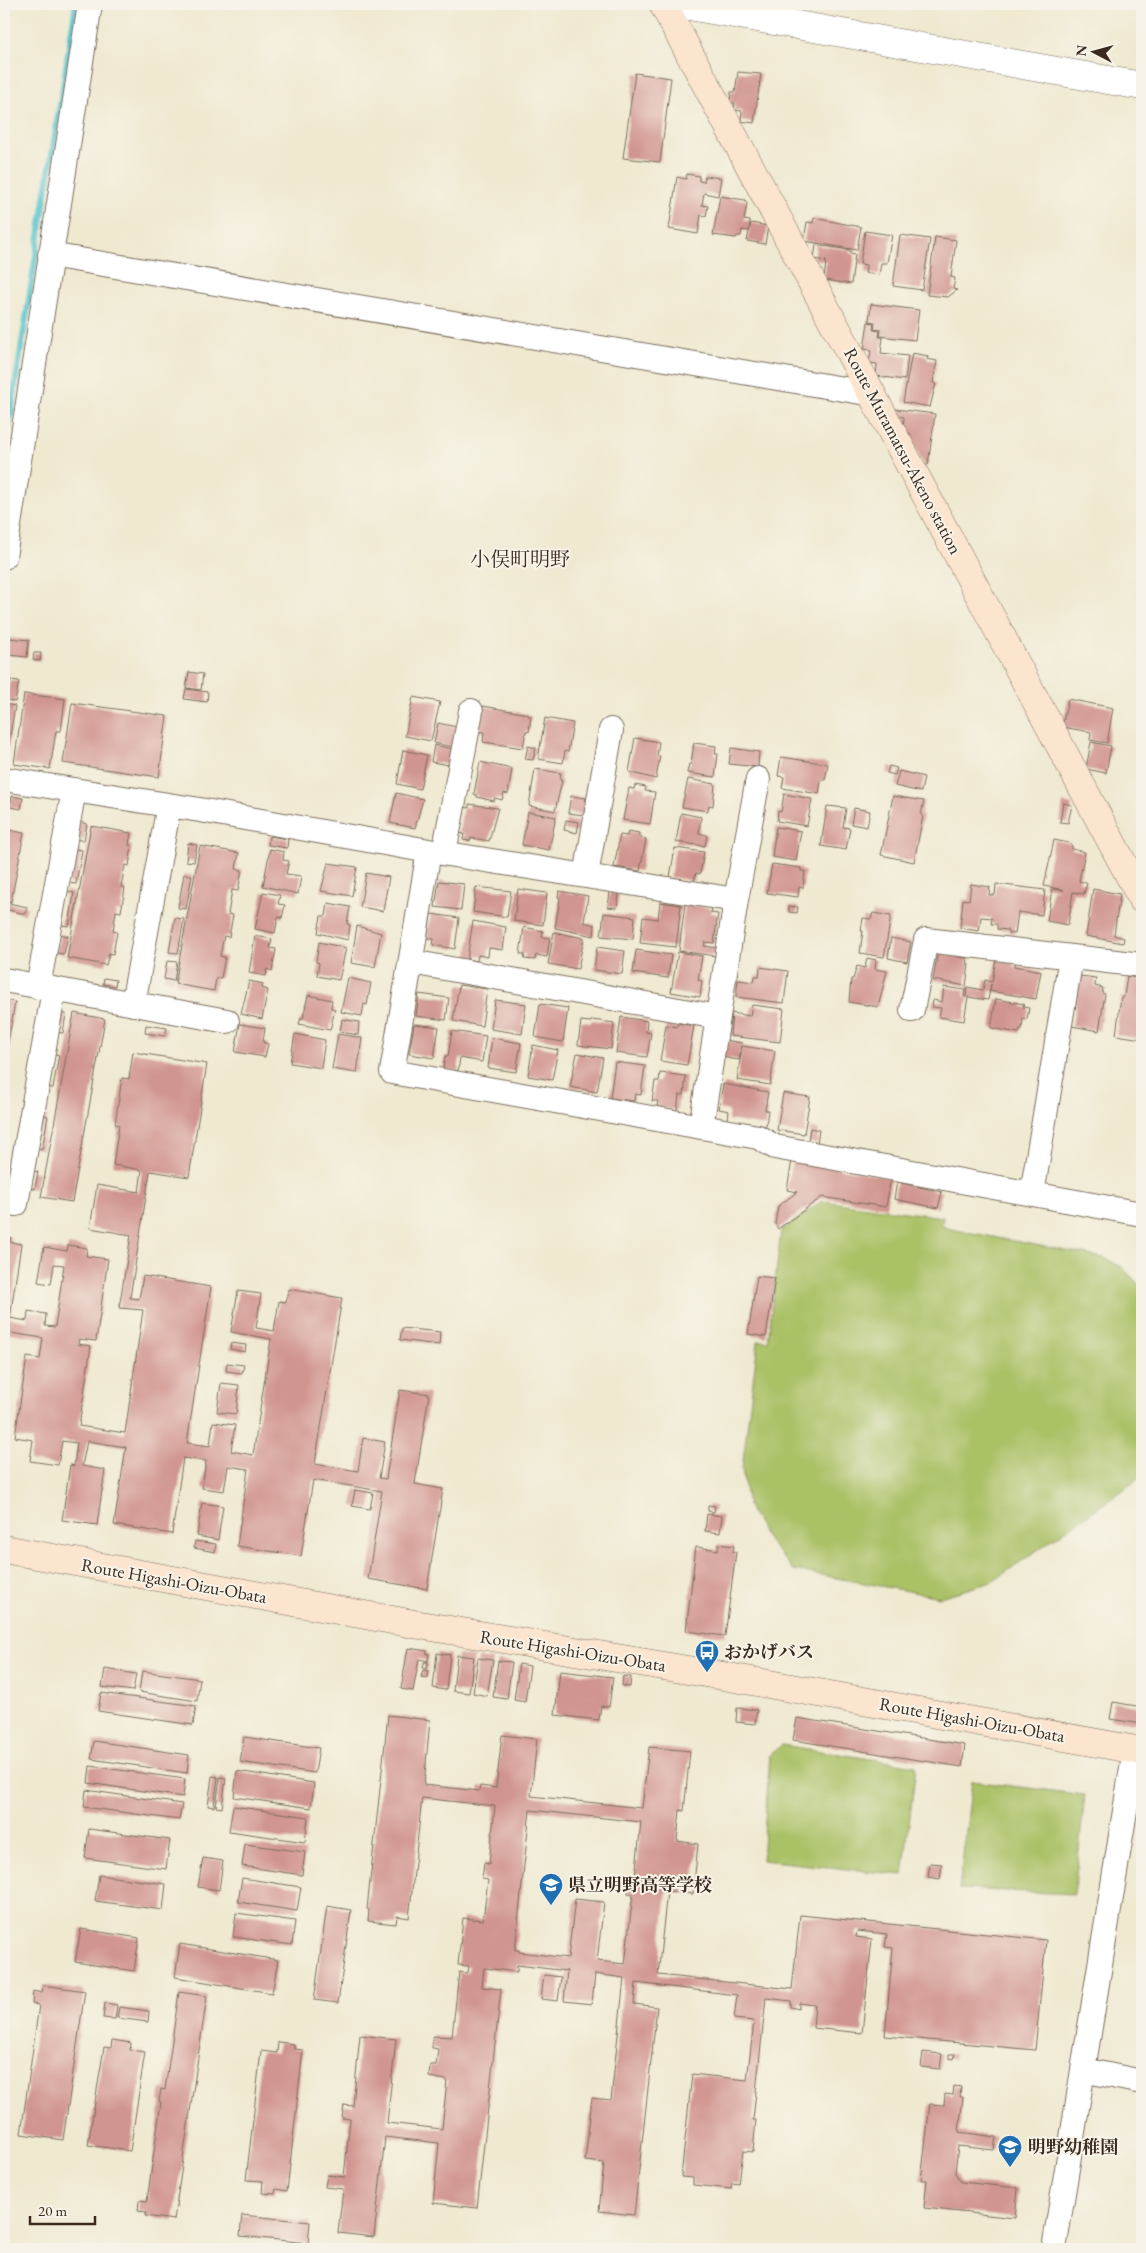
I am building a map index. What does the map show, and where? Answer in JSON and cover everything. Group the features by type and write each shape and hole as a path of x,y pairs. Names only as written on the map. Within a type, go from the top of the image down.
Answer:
{"main road":[{"name":"Route Muramatsu-Akeno station","path":"663,4 1142,899"},
{"name":"Route Higashi-Oizu-Obata","path":"4,1550 414,1624 706,1673 1138,1750"}],"street":[{"path":"4,557 90,4"},
{"path":"678,4 1142,86"},
{"path":"50,255 873,394"},
{"path":"471,711 411,962 392,1072 701,1126 758,1137 775,1147 1142,1214"},
{"path":"586,876 611,730"},
{"path":"4,779 736,900"},
{"path":"701,1126 736,900 758,779"},
{"path":"4,1202 16,1204 74,790"},
{"path":"133,1004 169,805"},
{"path":"912,1010 926,940 1142,965"},
{"path":"1032,1194 1070,957"},
{"path":"411,962 718,1017"},
{"path":"4,980 227,1021"},
{"path":"1054,2249 1138,1750"},
{"path":"1083,2070 1142,2082"}],"green space":[{"path":"822,1201 943,1217 942,1226 951,1229 1104,1258 1122,1267 1142,1288 1142,1463 1140,1478 992,1582 940,1597 793,1570 766,1538 748,1506 742,1469 758,1341 768,1341 781,1231"},
{"path":"782,1745 916,1766 903,1875 762,1860 770,1754"},
{"path":"972,1781 1085,1795 1074,1894 959,1889"}],"building":[{"path":"738,72 761,74 754,123 741,121 742,111 734,110 735,103 730,103 731,92 735,92"},
{"path":"635,73 671,78 660,162 623,158"},
{"path":"687,174 699,176 699,181 704,182 705,176 721,178 718,196 704,193 702,205 708,206 706,216 701,215 698,234 669,229 677,177 686,179"},
{"path":"720,196 745,200 747,203 744,220 750,221 749,231 742,230 741,236 736,238 713,235"},
{"path":"814,218 861,227 857,250 804,241 807,222 813,223"},
{"path":"751,223 768,226 765,244 747,241"},
{"path":"865,231 892,235 887,263 881,263 879,275 865,273 866,265 860,264"},
{"path":"900,235 930,239 922,290 893,286"},
{"path":"935,237 956,240 951,277 955,278 953,289 957,290 948,297 927,295"},
{"path":"816,245 850,250 850,253 855,254 851,284 824,280 826,261 814,259"},
{"path":"871,304 919,310 915,340 880,336 881,330 874,329 875,322 869,321"},
{"path":"868,322 874,323 873,330 880,331 879,337 883,337 881,353 908,356 905,380 876,376 877,364 869,363 871,350 864,349"},
{"path":"912,353 928,356 927,359 937,361 933,383 936,383 930,407 903,402"},
{"path":"896,409 935,414 928,465 924,465 910,437 910,433 905,432 903,428 904,417 898,416"},
{"path":"9,638 29,640 27,657 8,655"},
{"path":"34,653 41,653 40,661 33,660"},
{"path":"189,672 203,674 201,690 186,688"},
{"path":"10,680 19,681 15,702 6,700"},
{"path":"186,689 208,692 207,702 184,699"},
{"path":"24,694 65,699 61,731 56,731 50,769 14,764"},
{"path":"413,697 440,702 431,741 405,736"},
{"path":"1068,699 1113,708 1107,743 1090,740 1091,732 1062,727"},
{"path":"72,703 167,716 159,777 63,763"},
{"path":"4,704 15,706 8,748 6,747 5,752"},
{"path":"483,706 531,716 529,732 526,731 523,748 483,742 484,732 479,731"},
{"path":"545,718 573,723 568,752 565,751 563,763 538,759"},
{"path":"438,723 457,727 453,747 434,743"},
{"path":"635,738 659,742 657,756 660,756 656,779 629,772"},
{"path":"1091,742 1111,746 1106,773 1086,769"},
{"path":"694,743 716,746 715,754 718,754 715,777 687,773 689,764 691,764"},
{"path":"434,745 453,749 450,765 431,762"},
{"path":"528,746 536,748 533,760 525,759"},
{"path":"731,748 759,752 758,767 729,764"},
{"path":"403,750 427,755 420,789 397,784"},
{"path":"781,757 828,764 825,780 821,780 819,794 782,788 784,777 778,776"},
{"path":"480,762 512,769 508,794 504,793 502,800 495,798 494,801 477,797 474,794"},
{"path":"889,766 897,768 895,775 887,773"},
{"path":"535,769 561,773 560,780 562,781 555,811 529,806"},
{"path":"899,771 924,777 921,792 895,786"},
{"path":"688,779 715,784 713,806 709,805 708,811 682,807"},
{"path":"635,785 646,787 645,791 655,792 650,824 623,820 629,788 634,789"},
{"path":"396,793 423,799 415,828 390,823"},
{"path":"784,794 812,799 807,826 777,821 778,811 781,812"},
{"path":"12,796 23,798 21,809 10,807"},
{"path":"571,796 586,798 584,815 568,813"},
{"path":"893,796 924,801 914,862 881,855"},
{"path":"1063,803 1072,805 1068,823 1060,822"},
{"path":"469,804 498,808 489,841 471,838 470,841 463,840 464,834 459,833 463,807 469,808"},
{"path":"827,806 846,808 843,827 850,828 846,850 821,846"},
{"path":"854,808 870,811 867,827 851,824"},
{"path":"528,812 556,817 549,850 522,845"},
{"path":"681,813 701,817 699,833 707,835 705,846 676,842"},
{"path":"566,820 579,822 577,833 564,830"},
{"path":"79,822 87,824 84,841 76,839"},
{"path":"91,826 131,833 129,845 132,846 129,866 125,865 121,887 125,888 121,912 116,911 113,931 117,932 113,954 109,953 106,965 67,958"},
{"path":"776,827 801,831 796,861 772,857"},
{"path":"4,829 24,833 11,902 4,900"},
{"path":"628,831 639,833 639,837 646,839 640,871 614,867 620,835 627,836"},
{"path":"269,836 288,839 287,848 268,845"},
{"path":"1054,840 1069,843 1072,849 1085,852 1079,881 1087,883 1084,894 1073,892 1068,925 1047,921 1052,889 1064,890 1044,886"},
{"path":"188,843 197,845 194,862 186,861"},
{"path":"200,846 239,853 236,869 242,870 238,891 232,890 228,914 233,915 229,937 224,936 220,956 225,957 221,978 216,978 214,991 175,984"},
{"path":"675,848 704,852 700,874 696,873 694,881 670,877"},
{"path":"75,849 82,850 76,884 68,883"},
{"path":"270,849 284,852 283,860 289,861 286,874 301,876 298,894 263,886"},
{"path":"328,863 357,867 352,896 321,891"},
{"path":"772,864 801,868 801,871 805,871 803,888 799,887 798,897 767,893"},
{"path":"366,873 389,877 383,911 360,907"},
{"path":"184,874 192,875 186,909 178,908"},
{"path":"439,881 464,884 461,910 435,907"},
{"path":"971,884 990,887 989,895 995,895 996,884 1045,890 1042,915 1018,912 1015,934 1008,933 1008,930 997,929 997,924 991,924 992,918 981,917 979,931 960,928 963,899 969,900"},
{"path":"476,887 511,891 507,917 473,912"},
{"path":"518,889 547,893 543,925 514,921"},
{"path":"1093,889 1120,894 1114,935 1124,938 1123,943 1086,936"},
{"path":"66,891 74,893 69,926 61,925"},
{"path":"559,891 588,896 584,922 595,925 594,936 555,928 560,898 558,897"},
{"path":"263,892 280,895 278,904 285,905 282,918 278,917 275,933 255,929"},
{"path":"610,892 619,894 617,908 608,907"},
{"path":"4,902 27,907 25,914 4,909"},
{"path":"660,902 681,905 676,947 640,943 643,917 658,919"},
{"path":"328,903 350,907 347,924 350,925 348,940 318,933 321,916 326,916"},
{"path":"685,904 712,908 711,913 718,914 714,943 705,942 704,946 718,948 716,956 679,951"},
{"path":"789,906 798,907 797,913 789,912"},
{"path":"604,913 635,917 633,939 601,936"},
{"path":"873,913 891,916 884,957 860,953 863,918 871,919"},
{"path":"431,914 459,918 455,949 433,945 434,939 427,938"},
{"path":"175,918 184,919 178,953 169,952"},
{"path":"473,921 506,927 503,950 489,948 488,957 478,955 477,961 467,959"},
{"path":"357,926 381,933 375,967 351,963"},
{"path":"524,927 543,931 542,937 550,938 547,957 536,955 535,960 524,959 525,954 520,954"},
{"path":"554,932 584,938 578,969 548,964"},
{"path":"60,934 68,936 64,954 56,953"},
{"path":"255,936 272,939 270,948 276,949 272,971 267,969 266,976 249,973"},
{"path":"891,938 911,942 907,962 888,958"},
{"path":"319,942 346,948 339,980 317,976 319,963 316,962"},
{"path":"597,947 625,951 622,974 594,970"},
{"path":"636,950 671,955 668,978 633,973"},
{"path":"678,952 702,956 698,980 702,981 700,997 671,992"},
{"path":"938,952 968,959 966,986 933,980"},
{"path":"867,958 876,960 875,969 887,971 878,1007 849,1002 851,979 853,979 857,966 865,968"},
{"path":"996,959 1014,962 1014,966 1041,971 1036,999 990,991 991,984 988,1000 968,997 964,1021 939,1017 941,1008 932,1007 933,1000 942,1002 944,987 965,990 964,996 966,997 967,987 983,990 985,980 992,982"},
{"path":"167,961 177,962 174,981 164,979"},
{"path":"760,967 788,971 784,1003 736,997 738,980 754,982 755,976 759,976"},
{"path":"1080,976 1096,978 1095,986 1103,988 1102,993 1105,994 1099,1031 1072,1026"},
{"path":"1127,976 1142,979 1142,996 1139,1000 1142,1000 1142,1039 1116,1035 1121,997 1124,997"},
{"path":"104,978 116,980 115,986 103,984"},
{"path":"348,978 371,983 367,1005 364,1004 362,1016 341,1012"},
{"path":"249,981 263,984 262,988 268,990 262,1019 241,1014"},
{"path":"459,985 487,989 482,1026 453,1021"},
{"path":"419,994 449,998 446,1020 416,1016"},
{"path":"308,995 332,1000 331,1008 335,1009 330,1030 299,1024 301,1018 303,1018"},
{"path":"996,999 1024,1004 1023,1007 1029,1008 1027,1019 1023,1019 1022,1029 1020,1029 1019,1033 991,1028"},
{"path":"4,1000 15,1002 5,1061 4,1061"},
{"path":"495,1000 526,1004 522,1034 491,1029"},
{"path":"540,1004 568,1008 563,1042 535,1037"},
{"path":"752,1005 784,1009 780,1042 730,1036 732,1013 750,1016"},
{"path":"59,1013 66,1014 63,1033 55,1032"},
{"path":"74,1013 105,1019 72,1202 41,1197"},
{"path":"621,1017 647,1021 646,1032 651,1033 647,1057 616,1053"},
{"path":"342,1019 359,1022 358,1035 340,1032"},
{"path":"592,1020 614,1023 611,1049 578,1045 581,1021 591,1022"},
{"path":"678,1023 694,1026 687,1065 660,1061 666,1025 677,1027"},
{"path":"240,1024 265,1028 263,1042 268,1044 265,1057 235,1052"},
{"path":"414,1024 439,1027 434,1058 409,1054"},
{"path":"146,1025 167,1028 165,1036 145,1033"},
{"path":"452,1031 486,1036 482,1062 460,1058 458,1071 443,1069 445,1056 448,1056"},
{"path":"295,1034 325,1040 321,1068 290,1063"},
{"path":"338,1034 362,1038 357,1073 332,1069"},
{"path":"492,1038 521,1043 516,1072 488,1068"},
{"path":"724,1040 742,1043 739,1060 721,1057"},
{"path":"533,1045 558,1050 552,1080 528,1076"},
{"path":"742,1046 775,1051 770,1085 737,1080"},
{"path":"133,1052 207,1064 189,1177 150,1171 130,1298 139,1299 143,1276 211,1287 187,1443 210,1446 213,1422 235,1425 231,1451 253,1455 271,1339 231,1332 238,1291 261,1294 256,1328 274,1331 279,1301 286,1302 288,1289 342,1298 315,1464 358,1471 363,1438 385,1442 379,1478 386,1479 400,1390 429,1394 415,1484 443,1489 427,1589 368,1579 382,1491 313,1480 301,1556 237,1546 248,1469 228,1466 224,1491 202,1488 206,1461 183,1458 172,1534 114,1525 126,1447 87,1441 82,1466 105,1470 97,1525 62,1520 70,1465 74,1466 77,1443 62,1441 58,1465 30,1461 33,1440 15,1437 27,1357 40,1359 43,1338 4,1332 4,1236 11,1237 10,1242 21,1244 10,1318 27,1321 28,1311 46,1314 45,1326 55,1327 64,1265 54,1264 51,1284 38,1282 44,1247 67,1251 68,1245 87,1248 86,1256 108,1259 96,1341 79,1339 78,1344 91,1346 79,1426 125,1433 143,1310 119,1308 131,1235 90,1228 97,1185 139,1192 142,1170 113,1165 119,1125 115,1124 122,1078 129,1079"},
{"path":"52,1053 59,1055 53,1088 46,1087"},
{"path":"577,1053 603,1058 597,1092 570,1087"},
{"path":"615,1062 645,1066 641,1095 635,1094 634,1101 610,1098"},
{"path":"660,1073 686,1076 684,1095 679,1095 677,1110 657,1107 658,1101 652,1101 655,1081 659,1081"},
{"path":"723,1084 768,1092 765,1110 768,1110 766,1126 728,1120 729,1111 719,1109"},
{"path":"783,1093 810,1097 804,1134 777,1130"},
{"path":"41,1115 48,1116 42,1150 35,1148"},
{"path":"810,1128 819,1130 817,1144 808,1142"},
{"path":"792,1160 891,1178 886,1207 822,1197 778,1229 775,1224 778,1206 797,1192 787,1190"},
{"path":"31,1171 38,1172 35,1189 27,1188"},
{"path":"897,1182 942,1192 938,1208 894,1199"},
{"path":"757,1276 775,1278 766,1337 748,1334"},
{"path":"402,1328 440,1332 439,1345 400,1340"},
{"path":"231,1343 246,1345 245,1352 230,1349"},
{"path":"227,1363 244,1365 242,1373 226,1371"},
{"path":"221,1383 239,1385 236,1414 217,1412"},
{"path":"355,1490 373,1493 370,1509 352,1506"},
{"path":"202,1503 223,1506 218,1540 197,1536"},
{"path":"708,1505 715,1506 714,1512 708,1511"},
{"path":"707,1514 722,1516 720,1533 705,1531"},
{"path":"195,1541 216,1544 215,1552 194,1548"},
{"path":"718,1544 734,1546 733,1552 736,1552 725,1636 686,1631 696,1547 718,1550"},
{"path":"408,1648 427,1651 427,1654 429,1654 428,1661 419,1659 413,1691 401,1689"},
{"path":"437,1653 450,1655 446,1690 433,1688"},
{"path":"457,1655 474,1657 469,1693 453,1691"},
{"path":"478,1658 493,1660 487,1696 473,1693"},
{"path":"498,1661 512,1662 507,1699 493,1697"},
{"path":"424,1662 428,1662 427,1669 423,1668"},
{"path":"519,1664 530,1666 525,1702 514,1700"},
{"path":"105,1669 136,1674 133,1691 102,1687"},
{"path":"423,1670 428,1671 427,1678 421,1677"},
{"path":"142,1671 200,1679 197,1701 139,1692"},
{"path":"560,1671 613,1677 609,1707 601,1706 599,1720 555,1715"},
{"path":"623,1676 631,1677 630,1687 622,1686"},
{"path":"101,1693 196,1706 193,1725 98,1711"},
{"path":"1113,1702 1142,1707 1142,1724 1110,1719"},
{"path":"737,1708 757,1710 755,1724 736,1722"},
{"path":"388,1715 430,1720 424,1785 479,1791 480,1786 496,1788 502,1735 537,1739 531,1796 642,1808 649,1747 690,1751 684,1811 680,1810 677,1841 698,1844 693,1894 667,1891 658,1975 792,1989 800,1915 1046,1940 1035,2050 885,2036 893,1948 885,1947 887,1934 857,1931 856,1937 872,1939 862,2033 813,2028 815,2005 799,2003 799,2009 791,2007 791,2001 766,1998 753,2120 756,2120 753,2152 743,2151 739,2184 732,2183 731,2189 693,2185 693,2178 681,2177 692,2074 747,2080 754,2021 734,2019 737,1995 636,1983 634,2004 657,2007 634,2215 599,2211 604,2163 585,2161 592,2098 611,2100 624,1978 595,1974 592,2004 564,2001 567,1971 517,1965 517,1972 484,1968 482,1987 501,1989 477,2208 433,2203 439,2143 385,2137 374,2237 338,2233 343,2189 325,2187 327,2175 344,2177 350,2119 342,2118 344,2105 353,2106 360,2035 396,2039 387,2123 442,2129 447,2080 429,2077 430,2065 436,2065 438,2049 432,2048 433,2036 452,2037 459,1972 468,1973 469,1966 458,1965 463,1918 483,1920 488,1880 482,1879 484,1863 489,1864 495,1806 422,1798 409,1918 397,1916 396,1924 368,1921 369,1910 367,1909","holes":["530,1810 641,1822 635,1878 629,1878 628,1893 633,1894 625,1964 597,1961 604,1902 575,1899 568,1958 515,1950"]},
{"path":"797,1718 965,1745 962,1767 793,1740"},
{"path":"244,1737 319,1748 315,1773 240,1762"},
{"path":"94,1741 189,1755 187,1773 91,1759"},
{"path":"90,1766 185,1779 183,1797 88,1783"},
{"path":"237,1771 314,1783 311,1808 234,1797"},
{"path":"212,1776 218,1777 214,1807 208,1806"},
{"path":"220,1777 226,1778 222,1808 216,1807"},
{"path":"86,1790 182,1804 179,1820 84,1807"},
{"path":"233,1806 308,1817 305,1842 229,1831"},
{"path":"89,1829 170,1840 166,1869 85,1858"},
{"path":"245,1844 305,1852 302,1875 242,1866"},
{"path":"203,1858 223,1861 219,1890 198,1887"},
{"path":"930,1863 942,1864 940,1879 928,1877"},
{"path":"99,1875 166,1884 163,1910 95,1901"},
{"path":"242,1878 301,1887 297,1911 238,1902"},
{"path":"327,1906 351,1910 338,2003 314,2000"},
{"path":"236,1913 295,1921 292,1945 233,1937"},
{"path":"81,1929 139,1938 134,1971 75,1962"},
{"path":"180,1944 278,1960 272,1993 175,1977"},
{"path":"544,1975 561,1977 558,2001 541,1999"},
{"path":"43,1985 85,1991 63,2140 21,2134 39,2005 32,2004 33,1991 42,1993"},
{"path":"179,1992 207,1996 174,2220 145,2216 146,2212 138,2211 139,2200 147,2201 161,2102 159,2101 161,2089 165,2090"},
{"path":"105,2003 117,2005 115,2019 103,2018"},
{"path":"119,2007 149,2011 148,2022 117,2018"},
{"path":"112,2040 131,2043 130,2050 145,2052 130,2151 88,2145 104,2047 111,2048"},
{"path":"278,2042 294,2044 294,2049 303,2050 287,2191 276,2189 275,2194 262,2193 263,2181 246,2180 261,2051 277,2053"},
{"path":"923,2052 942,2054 940,2069 921,2067"},
{"path":"949,2054 955,2054 954,2059 949,2058"},
{"path":"954,2086 961,2087 960,2097 963,2097 959,2132 996,2137 994,2150 958,2146 955,2173 961,2182 1018,2188 1015,2218 924,2208 927,2180 921,2180 930,2104 944,2105 945,2094 953,2095"},
{"path":"242,2215 310,2222 308,2243 240,2236"}],"waterway":[{"path":"4,456 76,4"}],"place":[{"name":"おかげバス","path":"707,1673"},
{"name":"県立明野高等学校","path":"551,1906"},
{"name":"明野幼稚園","path":"1010,2168"}],"district":[{"name":"小俣町明野","path":"520,559"}]}
